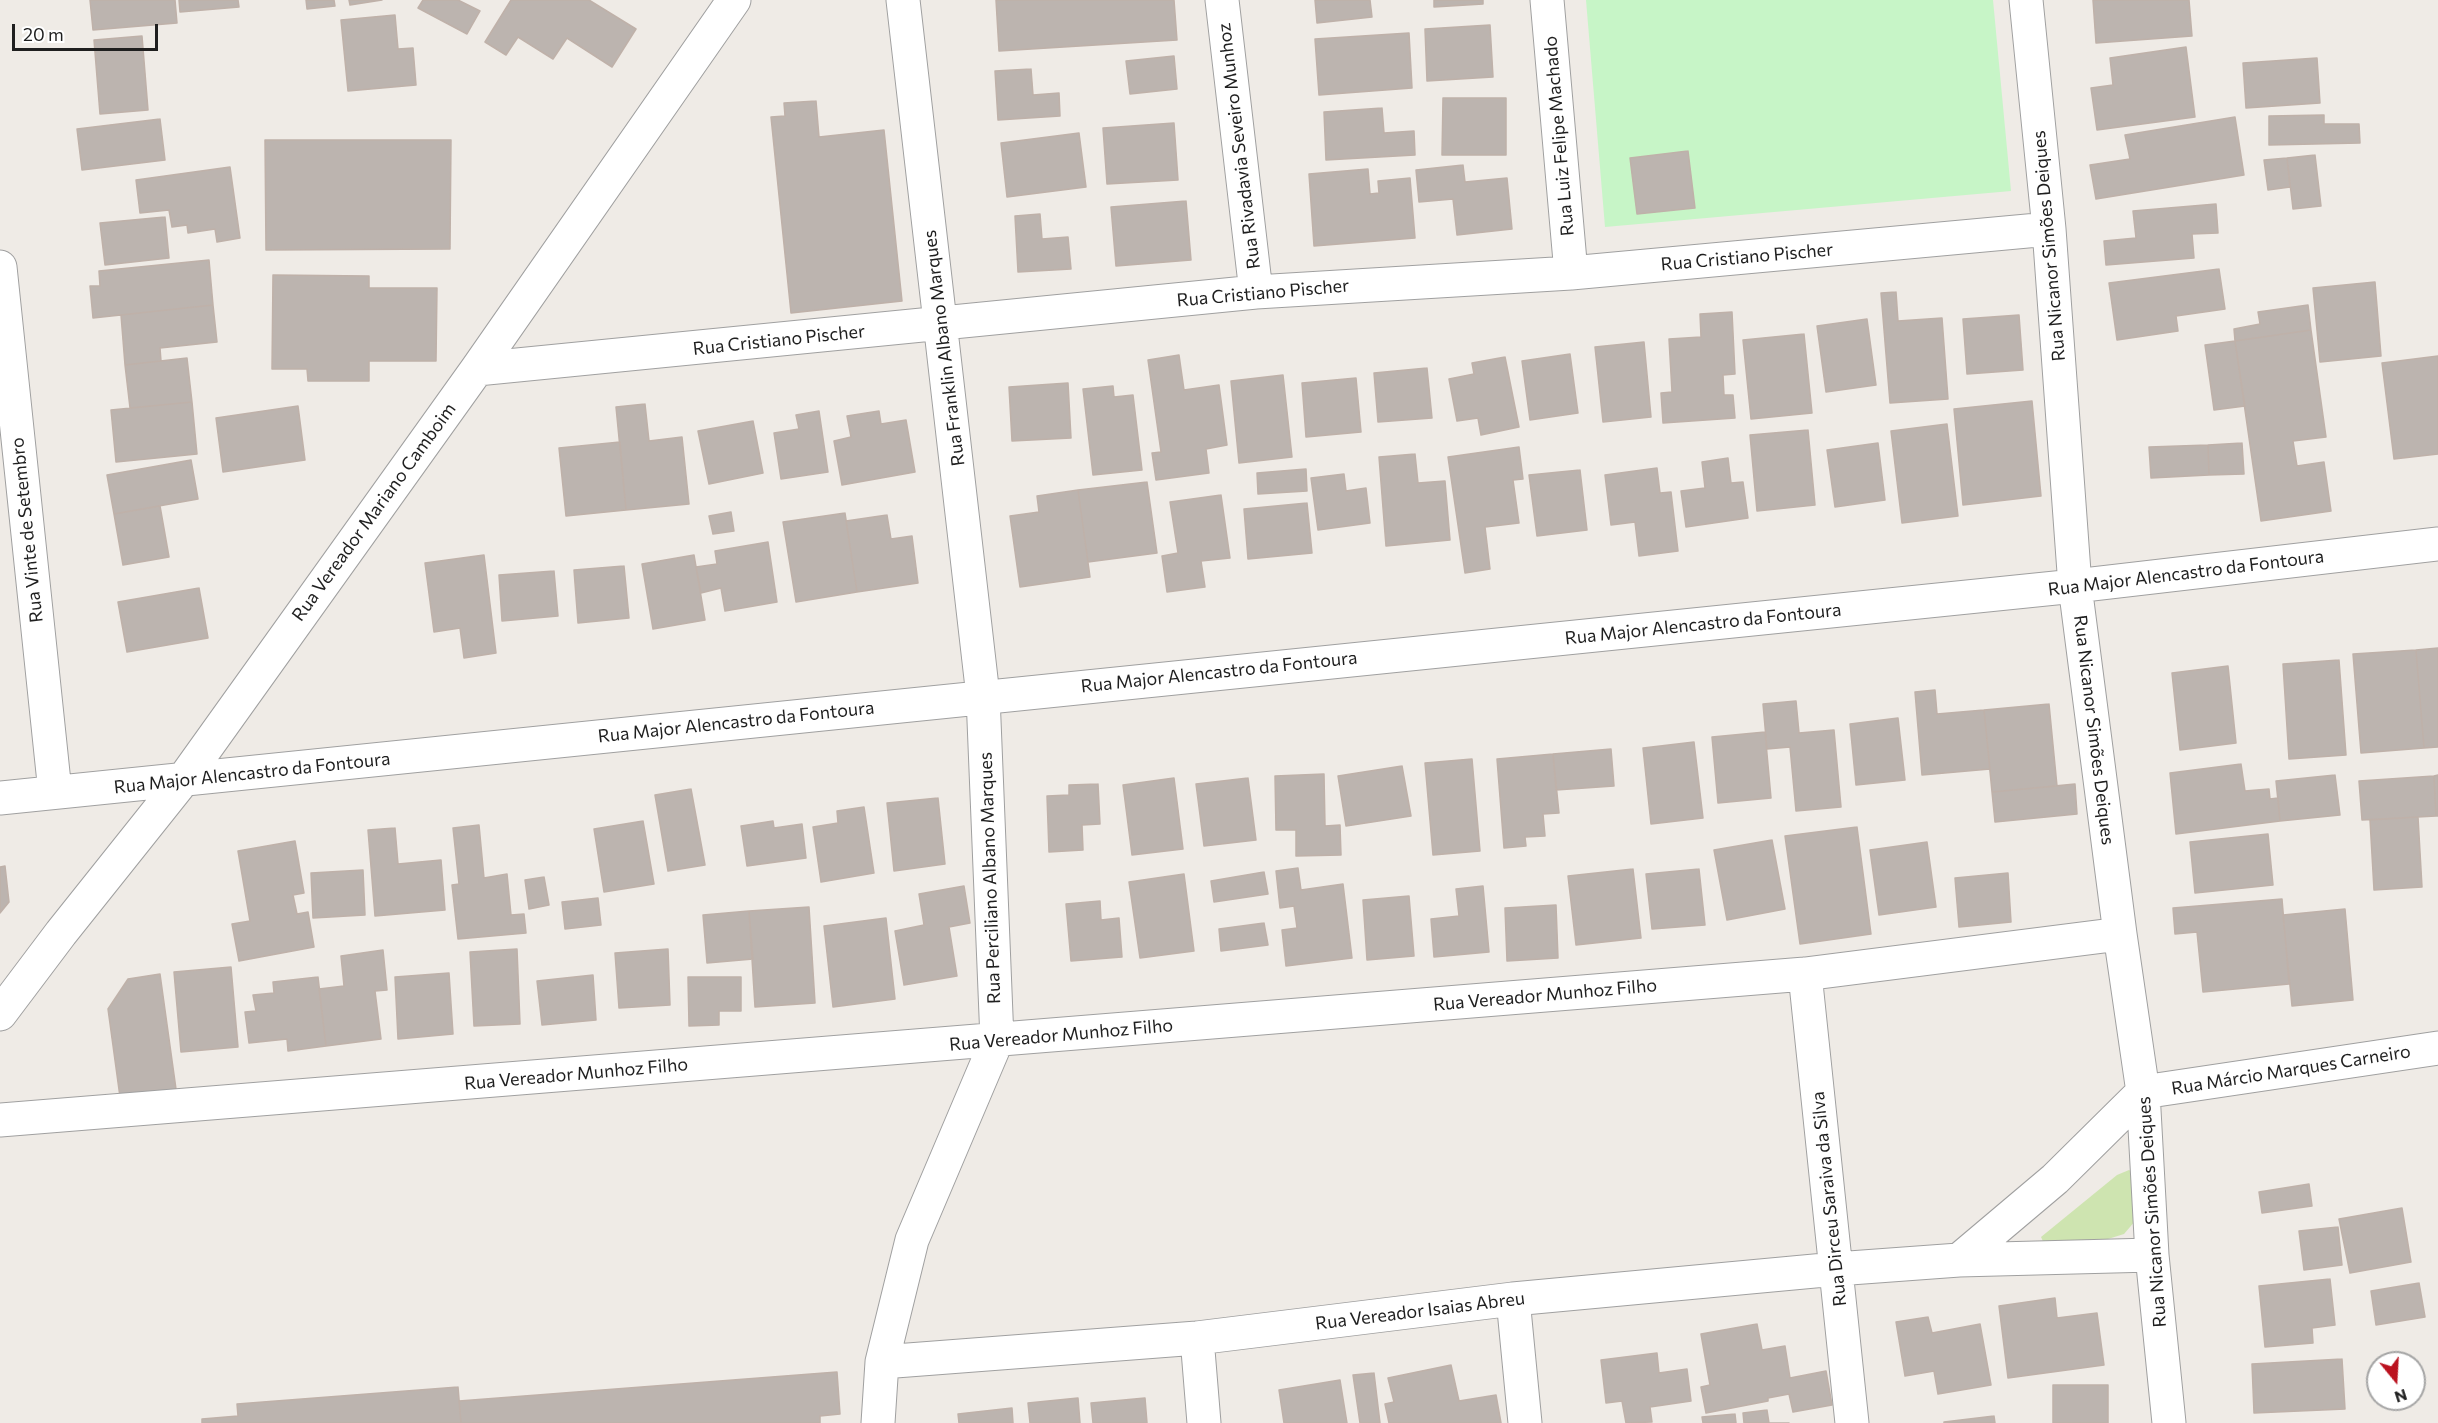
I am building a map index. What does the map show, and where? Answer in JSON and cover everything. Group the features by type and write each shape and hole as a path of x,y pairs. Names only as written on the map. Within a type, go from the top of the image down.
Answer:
{"street":[{"name":"Rua Vereador Mariano Camboim","path":"0,1014 61,933 183,780 477,369 734,0"},
{"name":"Rua Franklin Albano Marques","path":"903,0 983,696"},
{"name":"Rua Rivadavia Seveiro Munhoz","path":"1222,0 1256,292"},
{"name":"Rua Luiz Felipe Machado","path":"1547,0 1571,273"},
{"name":"Rua Nicanor Simões Deiques","path":"2026,0 2049,229 2075,586 2120,934 2144,1092 2152,1255 2169,1423"},
{"name":"Rua Cristiano Pischer","path":"477,369 1256,292 1571,273 2049,229"},
{"name":"Rua Vinte de Setembro","path":"0,267 55,792"},
{"name":"Rua Major Alencastro da Fontoura","path":"0,798 2075,586 2438,544"},
{"name":"Rua Perciliano Albano Marques","path":"878,1423 882,1362 912,1240 997,1040 983,696"},
{"name":"Rua Vereador Munhoz Filho","path":"0,1120 1805,974 2120,934"},
{"name":"Rua Dirceu Saraiva da Silva","path":"1805,974 1852,1423"},
{"name":"Rua Márcio Marques Carneiro","path":"2144,1092 2438,1048"},
{"path":"1959,1260 2055,1179 2144,1092"},
{"name":"Rua Vereador Isaias Abreu","path":"882,1362 1197,1338 1513,1299 1836,1269 1959,1260 2152,1255"},
{"path":"1513,1299 1526,1423"},
{"path":"1197,1338 1204,1423"}],"green space":[{"path":"1586,0 1993,0 2011,191 1605,227"},
{"path":"2129,1170 2136,1175 2136,1220 2124,1234 2095,1243 2046,1248 2041,1237 2117,1175"}],"building":[{"path":"90,0 175,0 177,23 93,30"},
{"path":"179,0 238,0 239,7 180,12"},
{"path":"306,0 334,0 335,6 307,9"},
{"path":"349,0 382,0 350,5"},
{"path":"423,0 458,0 480,11 467,34 418,8"},
{"path":"511,0 589,0 636,29 612,67 567,38 553,59 518,37 506,55 485,42"},
{"path":"996,0 1174,0 1177,40 999,51"},
{"path":"1315,0 1370,0 1372,17 1317,23"},
{"path":"1434,0 1483,0 1483,4 1434,7"},
{"path":"2093,0 2189,0 2192,36 2096,43"},
{"path":"395,15 398,49 413,48 416,85 348,91 341,20"},
{"path":"1490,25 1493,77 1427,81 1425,29"},
{"path":"1409,33 1412,88 1319,95 1315,39"},
{"path":"142,36 148,110 100,114 94,40"},
{"path":"2186,47 2195,117 2097,130 2091,88 2113,85 2110,58"},
{"path":"1174,56 1177,89 1130,94 1126,61"},
{"path":"2317,58 2320,103 2246,108 2243,63"},
{"path":"1031,69 1033,95 1059,93 1060,116 998,120 995,71"},
{"path":"1443,98 1506,98 1506,155 1442,155"},
{"path":"816,101 819,137 884,130 902,301 791,313 771,117 785,116 784,103"},
{"path":"1382,108 1384,133 1414,131 1415,155 1326,160 1324,112"},
{"path":"2324,115 2324,124 2359,124 2360,143 2269,145 2269,116"},
{"path":"2235,117 2244,175 2096,199 2090,165 2130,159 2125,135"},
{"path":"160,119 165,160 82,170 77,129"},
{"path":"1174,123 1178,180 1107,184 1103,128"},
{"path":"1079,133 1086,187 1007,197 1001,143"},
{"path":"265,140 451,140 450,249 266,250"},
{"path":"1688,151 1695,208 1637,214 1630,158"},
{"path":"2315,155 2321,206 2293,209 2287,158"},
{"path":"2287,158 2290,187 2268,190 2264,160"},
{"path":"1463,165 1465,182 1507,178 1512,229 1457,235 1453,199 1419,202 1416,170"},
{"path":"230,167 240,238 217,242 215,229 188,233 187,225 172,227 169,210 140,213 136,180"},
{"path":"1368,169 1370,194 1379,193 1378,181 1410,178 1415,238 1314,246 1309,174"},
{"path":"1186,201 1191,260 1116,266 1111,207"},
{"path":"2216,204 2218,233 2192,234 2194,258 2106,265 2104,241 2136,238 2133,211"},
{"path":"1040,214 1042,239 1068,237 1071,269 1018,272 1015,216"},
{"path":"165,217 169,258 105,265 100,223"},
{"path":"209,260 213,305 93,318 90,286 100,286 99,271"},
{"path":"2219,269 2225,309 2176,316 2178,331 2117,340 2109,283"},
{"path":"273,275 369,276 369,288 437,288 436,361 369,361 369,381 308,381 307,369 272,369"},
{"path":"2375,282 2381,356 2320,362 2313,288"},
{"path":"1896,292 1898,321 1942,318 1948,399 1890,403 1881,293"},
{"path":"213,305 217,342 160,348 161,361 125,365 121,315"},
{"path":"2308,305 2311,330 2235,341 2234,329 2260,324 2258,312"},
{"path":"1732,312 1735,374 1723,375 1724,395 1733,395 1735,418 1663,423 1661,393 1672,392 1669,339 1701,337 1700,314"},
{"path":"2019,315 2023,370 1967,374 1963,319"},
{"path":"1867,319 1876,385 1826,392 1817,326"},
{"path":"2311,330 2326,437 2293,441 2297,466 2324,462 2331,511 2261,521 2235,341"},
{"path":"1804,334 1812,413 1751,419 1743,340"},
{"path":"2235,341 2245,406 2214,410 2205,345"},
{"path":"1644,342 1651,417 1603,422 1595,347"},
{"path":"1570,354 1578,413 1530,420 1522,361"},
{"path":"1179,355 1184,390 1219,385 1227,445 1206,449 1209,473 1156,480 1152,453 1161,452 1148,360"},
{"path":"2438,356 2438,454 2394,459 2382,363"},
{"path":"1505,357 1519,427 1481,435 1478,418 1457,421 1449,379 1474,374 1472,363"},
{"path":"187,358 192,402 130,408 125,365"},
{"path":"1427,368 1432,418 1378,422 1374,373"},
{"path":"1283,375 1292,457 1239,463 1231,381"},
{"path":"1356,378 1361,432 1306,437 1302,383"},
{"path":"1068,383 1071,438 1012,441 1009,387"},
{"path":"1113,386 1114,397 1133,395 1142,470 1093,475 1083,389"},
{"path":"2032,401 2041,496 1963,505 1954,409"},
{"path":"192,402 197,454 116,462 111,410"},
{"path":"645,404 649,441 682,437 689,504 626,510 616,407"},
{"path":"298,406 305,460 223,472 216,418"},
{"path":"819,411 828,472 781,479 774,433 799,429 796,415"},
{"path":"879,411 881,424 906,420 915,472 842,485 834,441 851,437 847,416"},
{"path":"753,421 763,473 709,484 698,431"},
{"path":"1947,424 1958,516 1902,523 1891,431"},
{"path":"1808,430 1815,505 1757,511 1750,435"},
{"path":"620,442 626,510 566,516 559,448"},
{"path":"1878,443 1885,500 1835,507 1827,450"},
{"path":"2242,443 2244,474 2209,475 2208,445"},
{"path":"2208,445 2209,475 2151,478 2149,447"},
{"path":"1519,447 1523,479 1513,480 1519,523 1485,527 1490,569 1465,573 1448,457"},
{"path":"1415,454 1418,483 1445,481 1450,540 1386,546 1379,457"},
{"path":"1728,458 1731,483 1743,482 1748,518 1686,527 1681,491 1705,488 1702,462"},
{"path":"191,460 198,499 114,514 107,475"},
{"path":"1657,468 1660,493 1671,492 1678,551 1639,556 1635,522 1611,525 1605,475"},
{"path":"1306,469 1307,491 1258,494 1257,473"},
{"path":"1580,470 1587,530 1537,536 1529,475"},
{"path":"1344,474 1346,491 1366,488 1370,523 1318,530 1311,478"},
{"path":"1147,482 1157,553 1088,562 1078,490"},
{"path":"1078,490 1090,577 1020,587 1010,516 1039,512 1037,496"},
{"path":"1221,495 1230,558 1201,561 1205,587 1167,592 1162,556 1178,553 1170,502"},
{"path":"1307,503 1312,553 1248,559 1244,509"},
{"path":"160,506 169,557 123,565 114,514"},
{"path":"731,512 734,531 713,534 709,516"},
{"path":"845,513 857,592 796,602 783,522"},
{"path":"887,515 891,539 912,536 918,583 857,592 846,521"},
{"path":"768,542 777,602 725,611 721,588 701,593 696,567 717,564 715,551"},
{"path":"484,555 496,653 464,658 460,628 434,632 425,563"},
{"path":"694,555 705,620 653,629 642,564"},
{"path":"624,566 629,618 578,623 574,570"},
{"path":"554,571 558,616 502,621 499,575"},
{"path":"199,588 208,638 127,652 118,602"},
{"path":"2438,648 2438,747 2424,748 2416,650"},
{"path":"2416,650 2424,748 2361,753 2353,654"},
{"path":"2339,660 2346,755 2289,759 2283,664"},
{"path":"2228,666 2236,743 2180,750 2172,673"},
{"path":"1935,690 1937,714 1984,710 1990,769 1922,775 1915,692"},
{"path":"1796,701 1799,733 1834,730 1841,807 1796,811 1790,747 1767,749 1763,704"},
{"path":"2049,704 2057,786 1992,792 1984,710"},
{"path":"1898,718 1905,780 1856,785 1850,724"},
{"path":"1765,732 1771,798 1718,803 1712,737"},
{"path":"1694,742 1703,818 1651,824 1643,748"},
{"path":"1611,749 1614,786 1556,790 1553,754"},
{"path":"1553,754 1559,813 1543,814 1545,836 1525,837 1526,846 1504,848 1497,759"},
{"path":"1472,759 1480,851 1433,855 1425,763"},
{"path":"2241,764 2245,791 2269,789 2270,799 2278,798 2280,821 2176,834 2170,773"},
{"path":"1402,766 1411,816 1346,826 1338,776"},
{"path":"1324,774 1325,826 1340,825 1341,855 1296,856 1296,830 1276,830 1275,776"},
{"path":"2335,775 2340,815 2280,821 2276,781"},
{"path":"2438,775 2438,816 2436,816 2434,776"},
{"path":"2434,776 2436,816 2362,820 2359,781"},
{"path":"1174,778 1183,849 1132,855 1123,785"},
{"path":"1248,778 1256,840 1204,846 1196,784"},
{"path":"1098,784 1100,824 1082,825 1083,850 1049,852 1047,796 1069,795 1069,785"},
{"path":"2075,784 2077,814 1995,822 1992,792"},
{"path":"691,789 705,865 668,871 655,795"},
{"path":"938,798 945,864 894,871 887,803"},
{"path":"864,807 874,873 821,882 813,827 838,823 837,811"},
{"path":"2418,817 2422,887 2374,890 2370,820"},
{"path":"643,821 654,884 604,892 594,829"},
{"path":"773,821 774,828 802,824 806,858 747,866 741,826"},
{"path":"479,825 484,878 507,874 511,915 524,914 526,933 458,939 452,885 459,884 453,828"},
{"path":"1857,827 1871,934 1800,944 1785,836"},
{"path":"395,828 398,864 441,860 445,910 375,916 368,830"},
{"path":"2268,834 2273,885 2195,893 2190,842"},
{"path":"1772,840 1785,909 1727,920 1714,850"},
{"path":"295,841 304,893 293,895 297,914 308,912 314,947 239,961 232,924 250,921 238,851"},
{"path":"1927,842 1936,907 1879,915 1870,850"},
{"path":"5,866 9,902 0,913 0,867"},
{"path":"1298,868 1301,890 1343,884 1352,958 1286,966 1282,930 1297,928 1294,906 1280,908 1276,871"},
{"path":"1633,869 1641,938 1576,945 1568,876"},
{"path":"1699,869 1705,925 1652,929 1646,874"},
{"path":"363,870 365,915 313,918 311,873"},
{"path":"1264,872 1268,894 1214,902 1211,881"},
{"path":"2008,873 2011,922 1959,927 1955,878"},
{"path":"1184,874 1194,951 1140,958 1129,882"},
{"path":"544,877 549,905 529,909 525,880"},
{"path":"964,886 970,923 949,927 957,976 904,985 895,931 924,925 919,894"},
{"path":"1483,886 1489,952 1434,957 1431,919 1459,916 1456,889"},
{"path":"1409,896 1414,956 1367,960 1363,900"},
{"path":"598,898 601,925 565,929 562,902"},
{"path":"2282,899 2289,984 2203,992 2197,932 2175,934 2173,908"},
{"path":"1100,901 1101,920 1119,918 1122,957 1071,961 1066,904"},
{"path":"1556,905 1558,958 1507,961 1505,908"},
{"path":"809,907 815,1003 755,1007 749,911"},
{"path":"2345,909 2353,1000 2292,1006 2283,915"},
{"path":"749,911 753,959 707,963 703,915"},
{"path":"886,918 895,999 833,1007 824,926"},
{"path":"1264,923 1268,945 1221,951 1219,929"},
{"path":"517,949 520,1024 474,1026 470,952"},
{"path":"668,949 670,1005 619,1008 615,953"},
{"path":"383,950 387,990 375,991 381,1039 326,1046 319,989 344,986 341,956"},
{"path":"231,967 238,1047 181,1052 174,972"},
{"path":"449,973 453,1034 398,1039 395,977"},
{"path":"160,974 176,1089 120,1097 108,1009 128,979"},
{"path":"593,975 596,1020 542,1025 537,981"},
{"path":"318,977 326,1046 288,1051 287,1039 249,1043 245,1012 256,1011 253,995 274,993 273,982"},
{"path":"688,977 741,977 741,1011 719,1011 719,1025 689,1026"},
{"path":"2309,1184 2312,1206 2262,1213 2259,1192"},
{"path":"2402,1208 2411,1262 2350,1273 2339,1219"},
{"path":"2338,1227 2342,1265 2304,1270 2299,1231"},
{"path":"2330,1279 2335,1325 2312,1328 2313,1343 2265,1347 2259,1286"},
{"path":"2419,1283 2425,1317 2376,1325 2371,1291"},
{"path":"2055,1298 2057,1318 2097,1313 2104,1365 2008,1378 1999,1306"},
{"path":"1928,1317 1932,1333 1980,1324 1991,1385 1938,1394 1934,1371 1905,1376 1896,1322"},
{"path":"1757,1324 1762,1350 1785,1346 1790,1378 1826,1371 1832,1405 1793,1412 1789,1394 1768,1398 1768,1401 1706,1413 1701,1387 1710,1385 1701,1334"},
{"path":"1657,1353 1659,1373 1687,1369 1691,1401 1650,1407 1652,1422 1626,1423 1622,1401 1606,1403 1601,1360"},
{"path":"2342,1359 2345,1409 2254,1413 2252,1364"},
{"path":"1451,1365 1459,1401 1496,1395 1501,1423 1389,1423 1385,1404 1394,1402 1388,1378"},
{"path":"837,1372 840,1414 820,1416 820,1423 461,1423 459,1401"},
{"path":"1374,1373 1380,1423 1360,1423 1353,1375"},
{"path":"1340,1380 1347,1423 1284,1423 1279,1390"},
{"path":"2053,1385 2108,1385 2108,1423 2053,1423"},
{"path":"458,1387 461,1423 202,1423 202,1419 238,1416 237,1404"},
{"path":"1078,1398 1080,1423 1030,1423 1028,1403"},
{"path":"1145,1398 1147,1423 1093,1423 1091,1403"},
{"path":"1012,1408 1013,1423 959,1423 958,1414"},
{"path":"1767,1410 1769,1423 1744,1423 1743,1413"},
{"path":"1735,1414 1736,1423 1703,1423 1702,1417"},
{"path":"1994,1416 1995,1423 1944,1423 1944,1422"}]}
